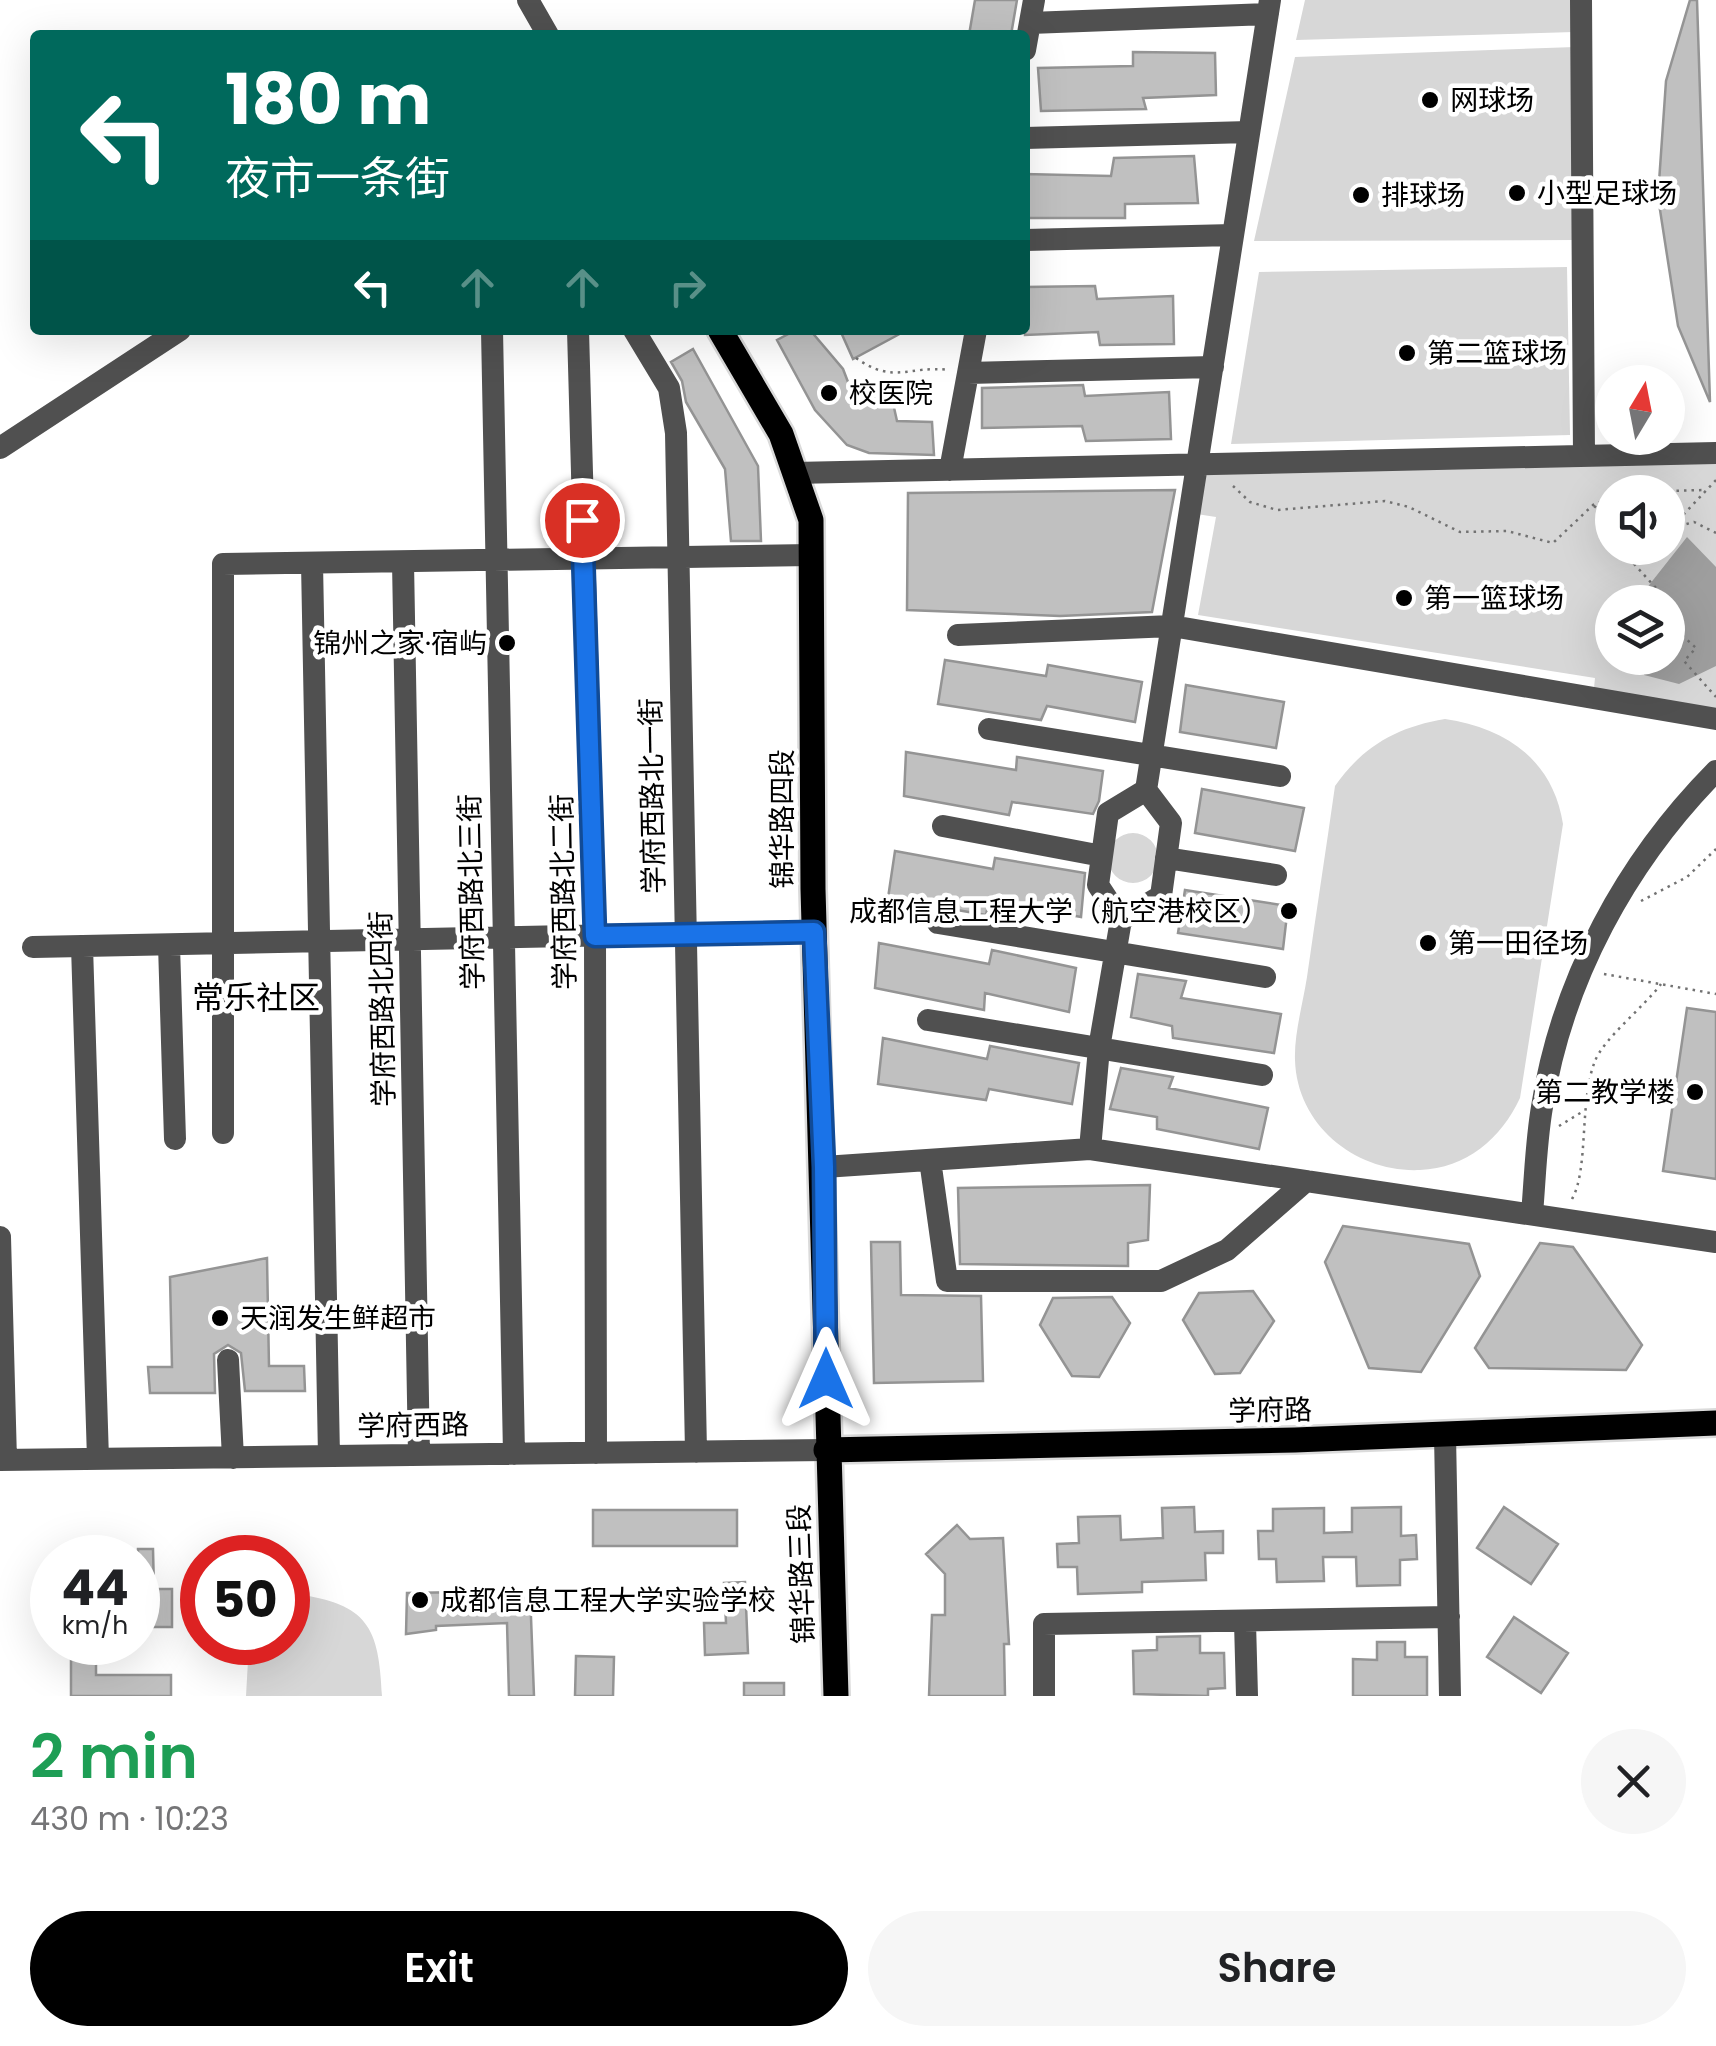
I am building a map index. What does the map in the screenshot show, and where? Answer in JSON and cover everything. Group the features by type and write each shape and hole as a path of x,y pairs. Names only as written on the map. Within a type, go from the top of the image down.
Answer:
{"main road":[{"name":"锦华路四段","path":"723,335 781,434 811,520 814,932 824,1167 826,1450"},
{"name":"学府路","path":"826,1450 1444,1435 1716,1422"},
{"name":"锦华路三段","path":"826,1450 836,1696"}],"street":[{"path":"528,0 545,30"},
{"path":"1032,11 1269,7 1213,367 1207,464 1172,626 1146,790 1171,822 1161,896 1121,920"},
{"path":"1582,247 1581,53 1584,456"},
{"path":"1030,138 1250,132"},
{"path":"1030,240 1233,234"},
{"path":"0,448 172,335"},
{"name":"学府西路北三街","path":"492,335 514,1454"},
{"name":"学府西路北二街","path":"578,335 595,936 596,1453"},
{"name":"学府西路北一街","path":"637,335 669,388 676,432 696,1452"},
{"path":"950,470 975,335"},
{"path":"968,373 1213,367"},
{"path":"794,473 1716,453"},
{"path":"223,1133 224,564 811,555"},
{"name":"学府西路北四街","path":"403,562 419,1455"},
{"path":"312,563 322,942 328,1456"},
{"path":"958,635 1172,626 1716,719"},
{"path":"989,729 1280,776"},
{"path":"1532,1214 1539,1132 1568,1003 1615,902 1668,819 1716,771"},
{"path":"1090,1149 1098,1048 1121,920 1098,885 1108,813 1146,790"},
{"path":"943,826 1102,856"},
{"path":"1166,858 1276,876"},
{"path":"938,922 1266,978"},
{"path":"34,947 814,932"},
{"path":"169,945 174,1140"},
{"path":"82,946 98,1459"},
{"path":"928,1020 1262,1074"},
{"path":"824,1167 1090,1149 1716,1242"},
{"path":"930,1160 947,1281 1162,1281 1226,1250 1306,1181"},
{"path":"0,1237 3,1460"},
{"path":"228,1360 233,1458"},
{"path":"1444,1435 1450,1696"},
{"name":"学府西路","path":"3,1460 826,1450"},
{"path":"1044,1696 1044,1624 1449,1618"},
{"path":"1245,1622 1247,1696"}],"path":[{"path":"856,358 876,372 903,375 930,368 968,373"},
{"path":"1207,464 1250,502 1277,510 1386,502 1409,507 1460,532 1507,531 1553,543 1593,505"},
{"path":"1685,512 1716,480"},
{"path":"1685,490 1705,490"},
{"path":"1685,525 1694,522 1716,533"},
{"path":"1635,565 1678,612 1669,623 1696,648 1684,661 1704,678 1716,697"},
{"path":"1615,902 1645,901 1687,877 1716,849"},
{"path":"1582,970 1716,994"},
{"path":"1560,1219 1576,1192 1583,1111 1597,1055 1661,984"},
{"path":"1539,1132 1563,1125 1583,1111"}],"shaded area":[{"path":"1305,0 1573,0 1574,32 1296,40"},
{"path":"1575,47 1576,240 1254,241 1295,57"},
{"name":"第二篮球场","path":"1567,267 1570,435 1231,444 1259,272"},
{"path":"1716,453 1716,719 1593,698 1595,678 1198,615 1216,517 1190,513 1197,464"},
{"path":"1687,537 1716,567 1716,666 1679,684 1644,675 1685,675 1685,585 1649,585 1665,565 1685,565"},
{"name":"第一田径场","path":"1445,719 1488,730 1523,751 1549,782 1563,824 1520,1098 1503,1126 1467,1157 1437,1168 1397,1169 1354,1154 1319,1125 1298,1084 1296,1040 1335,786 1357,760 1382,740 1411,727"},
{"path":"1133,833 1151,840 1158,858 1151,876 1133,883 1115,876 1108,858 1115,840"},
{"path":"310,1596 339,1604 365,1623 377,1652 382,1696 246,1696 248,1665 310,1665"}],"building":[{"path":"975,0 1017,0 1012,30 970,30"},
{"path":"1690,0 1697,0 1710,402 1678,326 1658,197 1666,81"},
{"path":"1133,52 1215,53 1216,95 1143,98 1146,109 1041,111 1038,68 1133,66"},
{"path":"1194,156 1198,203 1125,204 1125,218 1030,218 1030,174 1111,176 1114,158"},
{"path":"1095,286 1097,299 1173,296 1174,344 1100,345 1098,332 1030,335 1030,287"},
{"name":"校医院","path":"786,335 814,335 843,369 853,395 862,393 870,402 873,400 868,391 882,390 893,403 897,421 932,422 934,455 869,453 847,445 815,410 777,340"},
{"path":"842,335 898,335 853,359"},
{"path":"693,349 758,466 761,541 731,541 725,469 686,402 682,381 671,362"},
{"path":"1083,385 1085,396 1169,392 1171,439 1086,441 1082,426 982,428 982,388"},
{"path":"1175,490 1152,612 1060,616 907,610 908,493"},
{"path":"945,660 1046,676 1048,665 1142,682 1135,722 1047,706 1041,720 938,704"},
{"path":"1186,685 1284,702 1276,748 1180,732"},
{"path":"906,752 1016,770 1017,757 1103,771 1099,801 1093,814 1012,802 1009,815 904,796"},
{"path":"1202,789 1304,808 1295,851 1195,833"},
{"path":"895,851 993,869 995,858 1085,873 1081,917 989,900 986,915 888,898"},
{"path":"1185,890 1288,906 1283,949 1178,933"},
{"path":"879,943 989,964 992,950 1076,968 1069,1012 985,993 984,1010 875,988"},
{"path":"1138,974 1186,981 1181,998 1281,1014 1274,1053 1173,1038 1172,1026 1131,1017"},
{"name":"第二教学楼","path":"1687,1008 1716,1012 1716,1179 1663,1171"},
{"path":"883,1038 987,1059 990,1046 1079,1063 1072,1104 989,1089 986,1100 878,1084"},
{"path":"1121,1068 1173,1077 1169,1088 1268,1108 1259,1149 1157,1129 1157,1117 1110,1109"},
{"path":"1150,1185 1148,1240 1128,1243 1128,1266 960,1264 958,1188"},
{"path":"1343,1226 1469,1244 1480,1276 1421,1372 1369,1368 1325,1262"},
{"path":"871,1242 900,1242 901,1295 981,1296 983,1381 874,1383"},
{"path":"1540,1243 1573,1247 1642,1345 1626,1370 1489,1368 1475,1348"},
{"name":"天润发生鲜超市","path":"267,1258 269,1366 304,1366 305,1391 245,1391 241,1353 228,1345 214,1354 215,1393 150,1393 148,1367 172,1367 170,1277"},
{"path":"1253,1291 1274,1321 1240,1373 1215,1374 1183,1320 1199,1293"},
{"path":"1112,1297 1130,1323 1099,1377 1072,1376 1040,1325 1053,1298"},
{"path":"1194,1507 1195,1532 1223,1531 1223,1553 1205,1553 1206,1580 1142,1582 1142,1592 1078,1594 1077,1567 1058,1567 1057,1544 1079,1543 1078,1517 1120,1516 1121,1540 1163,1538 1162,1508"},
{"path":"1401,1507 1401,1536 1416,1535 1417,1559 1400,1560 1400,1585 1357,1586 1356,1557 1323,1557 1324,1581 1277,1582 1276,1559 1259,1559 1258,1531 1273,1531 1273,1509 1324,1508 1324,1533 1352,1532 1352,1508"},
{"path":"1504,1507 1558,1544 1531,1584 1477,1548"},
{"path":"593,1510 737,1510 737,1546 593,1546"},
{"path":"957,1525 970,1539 1003,1538 1009,1644 1004,1644 1005,1696 929,1696 932,1615 945,1615 945,1574 926,1554"},
{"path":"745,1582 748,1653 705,1655 704,1623 726,1623 724,1583"},
{"path":"160,1589 172,1589 172,1627 160,1627"},
{"path":"530,1591 534,1696 509,1696 507,1623 436,1626 436,1630 406,1634 407,1593"},
{"path":"1514,1617 1568,1653 1541,1693 1487,1657"},
{"path":"1200,1636 1200,1653 1224,1653 1225,1688 1208,1689 1208,1696 1134,1694 1133,1651 1157,1650 1157,1637"},
{"path":"1377,1642 1405,1642 1405,1657 1427,1657 1427,1696 1353,1696 1353,1659 1377,1660"},
{"path":"576,1656 614,1657 613,1696 575,1696"},
{"path":"71,1665 96,1665 96,1675 171,1675 171,1696 71,1696"},
{"path":"744,1683 784,1683 784,1696 744,1696"}],"place":[{"name":"网球场","path":"1430,100"},
{"name":"小型足球场","path":"1517,193"},
{"name":"排球场","path":"1361,195"},
{"name":"第二篮球场","path":"1407,353"},
{"name":"校医院","path":"829,393"},
{"name":"第一篮球场","path":"1404,598"},
{"name":"锦州之家·宿屿","path":"507,643"},
{"name":"成都信息工程大学（航空港校区）","path":"1289,911"},
{"name":"第一田径场","path":"1428,943"},
{"name":"第二教学楼","path":"1695,1092"},
{"name":"天润发生鲜超市","path":"220,1318"},
{"name":"成都信息工程大学实验学校","path":"420,1600"}],"district":[{"name":"常乐社区","path":"256,998"}],"route":[{"path":"582,520 595,936 814,932 824,1167 826,1379"}]}
